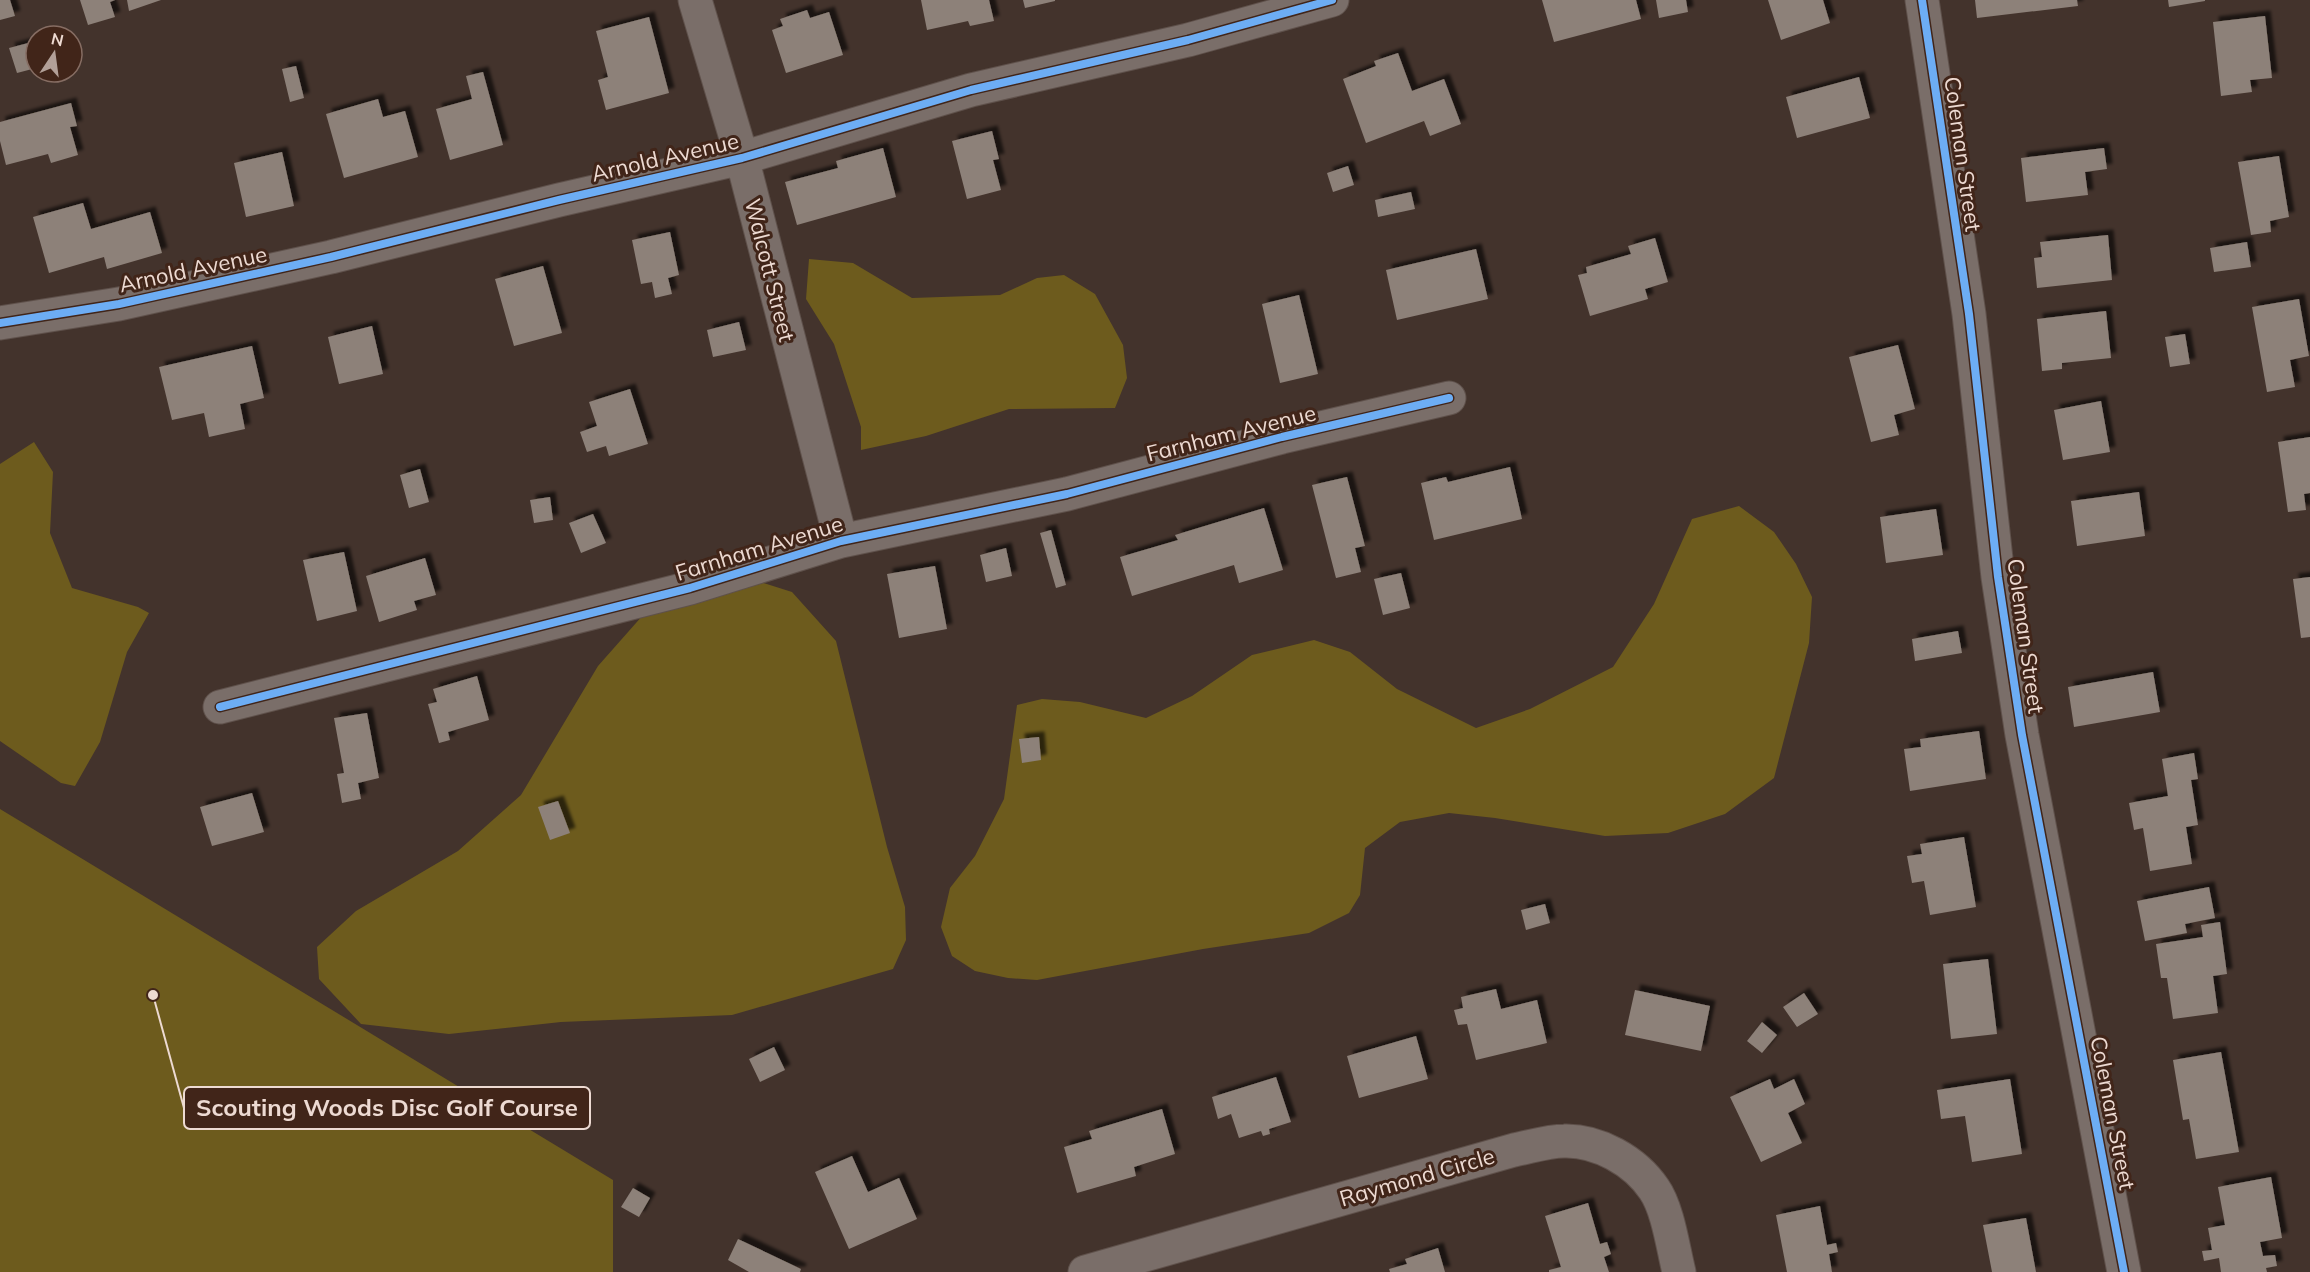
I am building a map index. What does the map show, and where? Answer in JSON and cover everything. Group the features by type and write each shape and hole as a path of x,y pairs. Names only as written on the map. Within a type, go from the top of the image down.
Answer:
{"street":[{"name":"Walcott Street","path":"695,0 742,158 841,541"},
{"name":"Arnold Avenue","path":"0,323 119,304 320,260 559,200 742,158 971,90 1188,40 1332,0"},
{"name":"Coleman Street","path":"1922,0 1969,314 1998,577 2022,735 2124,1272"},
{"name":"Farnham Avenue","path":"220,707 690,588 841,541 1067,494 1282,437 1449,398"},
{"name":"Raymond Circle","path":"1086,1272 1514,1150 1564,1141 1598,1146 1629,1162 1654,1189 1669,1226 1679,1272"}],"shaded area":[{"path":"809,259 853,263 912,298 1000,295 1037,278 1064,275 1095,294 1123,345 1127,378 1115,408 1009,409 926,436 861,450 861,427 834,344 806,299"},
{"path":"34,442 53,472 50,533 72,588 138,607 149,613 127,652 100,742 75,786 61,783 0,741 0,464"},
{"path":"1739,506 1774,532 1796,564 1812,597 1809,643 1774,778 1725,814 1668,833 1605,836 1449,813 1400,822 1365,848 1360,895 1349,913 1309,933 1203,949 1037,980 1008,978 975,971 952,956 941,927 950,888 975,856 1004,799 1017,705 1042,699 1080,702 1146,718 1192,696 1252,655 1314,640 1350,652 1397,689 1476,728 1530,709 1613,667 1654,604 1692,519"},
{"path":"729,572 792,592 836,641 887,847 905,907 906,940 893,969 732,1015 561,1022 449,1034 361,1024 319,979 317,947 356,911 458,851 521,795 598,666 651,606"},
{"path":"0,809 613,1180 613,1272 0,1272"}],"building":[{"path":"0,0 10,0 15,16 0,20"},
{"path":"80,0 115,0 110,2 115,17 88,25"},
{"path":"127,0 161,0 129,11"},
{"path":"921,0 989,0 994,21 970,26 968,21 927,30"},
{"path":"1023,0 1055,0 1055,1 1025,8"},
{"path":"1542,0 1636,0 1641,19 1554,42"},
{"path":"1656,0 1686,0 1688,12 1659,18"},
{"path":"1768,0 1823,0 1830,23 1781,40"},
{"path":"1975,0 2077,0 2078,6 1977,18"},
{"path":"2168,0 2205,0 2205,1 2169,7"},
{"path":"807,10 810,18 829,12 843,55 786,73 772,30 783,26 780,19"},
{"path":"2265,16 2272,78 2250,80 2252,92 2221,96 2213,22"},
{"path":"649,17 669,93 606,110 598,80 608,77 596,31"},
{"path":"24,44 24,71 17,73 9,48"},
{"path":"1398,53 1412,91 1444,79 1461,124 1430,136 1424,121 1366,143 1343,79 1376,66 1374,61"},
{"path":"296,66 304,98 290,102 282,69"},
{"path":"483,72 503,145 450,160 436,109 472,99 466,76"},
{"path":"1859,77 1870,118 1797,138 1786,97"},
{"path":"378,99 383,117 405,111 418,157 344,178 326,114"},
{"path":"71,103 77,126 70,127 78,155 51,163 48,154 6,165 0,141 0,122"},
{"path":"992,131 999,159 993,160 1001,190 967,199 952,141"},
{"path":"883,148 896,197 797,225 785,182 838,168 836,161"},
{"path":"2104,148 2107,169 2085,172 2088,195 2026,202 2021,158"},
{"path":"282,152 294,206 246,217 234,163"},
{"path":"2279,156 2289,217 2270,221 2271,232 2251,235 2238,162"},
{"path":"1348,166 1354,185 1333,192 1327,173"},
{"path":"1411,192 1415,209 1378,217 1375,200"},
{"path":"83,203 91,229 150,212 162,253 107,269 104,257 49,273 33,217"},
{"path":"670,232 679,275 668,278 672,294 655,298 652,282 641,284 632,240"},
{"path":"2108,235 2112,280 2037,288 2034,258 2042,257 2040,242"},
{"path":"1655,238 1668,282 1645,289 1648,299 1590,316 1578,275 1587,273 1586,267 1631,254 1628,246"},
{"path":"2247,242 2251,267 2214,272 2210,248"},
{"path":"1476,249 1488,299 1397,320 1386,270"},
{"path":"543,266 562,333 514,346 495,279"},
{"path":"1299,295 1318,374 1280,383 1262,304"},
{"path":"2299,299 2309,356 2290,360 2295,387 2267,392 2252,307"},
{"path":"2106,311 2111,358 2062,363 2062,369 2042,371 2037,319"},
{"path":"739,322 746,350 713,357 707,330"},
{"path":"372,326 383,374 339,384 328,337"},
{"path":"2185,334 2190,364 2170,367 2165,337"},
{"path":"1898,345 1915,409 1894,415 1899,435 1871,442 1849,357"},
{"path":"252,346 264,398 240,404 245,429 209,437 204,413 172,420 159,367"},
{"path":"630,389 648,444 609,456 606,446 587,452 580,432 597,426 589,402"},
{"path":"2101,401 2110,452 2063,460 2054,410"},
{"path":"2310,437 2310,493 2304,494 2306,510 2288,512 2278,442"},
{"path":"1510,467 1522,519 1434,540 1421,483 1446,477 1448,482"},
{"path":"420,469 429,502 409,508 400,475"},
{"path":"1347,477 1365,546 1355,548 1361,572 1336,578 1312,485"},
{"path":"2139,492 2145,536 2077,546 2071,501"},
{"path":"550,497 553,520 534,523 530,500"},
{"path":"1264,508 1283,570 1239,583 1234,565 1132,596 1120,557 1178,540 1175,535"},
{"path":"1936,509 1943,555 1886,563 1880,517"},
{"path":"593,514 606,543 581,553 569,523"},
{"path":"1051,530 1066,585 1056,588 1040,533"},
{"path":"1006,548 1012,576 986,582 980,555"},
{"path":"344,552 357,611 317,621 303,560"},
{"path":"425,558 436,595 414,601 417,610 379,622 366,576"},
{"path":"935,566 947,629 899,638 887,574"},
{"path":"1401,573 1410,608 1383,615 1374,579"},
{"path":"2310,577 2310,637 2301,638 2293,579"},
{"path":"1958,631 1962,653 1915,661 1912,639"},
{"path":"2153,672 2160,712 2074,727 2068,687"},
{"path":"477,676 489,720 448,732 450,740 439,743 428,704 437,702 433,689"},
{"path":"367,713 379,778 358,783 361,799 342,803 337,774 344,773 334,718"},
{"path":"1979,731 1986,779 1910,791 1904,749 1921,747 1920,739"},
{"path":"1039,737 1041,760 1022,763 1019,739"},
{"path":"2194,753 2198,779 2191,780 2198,825 2186,827 2192,864 2150,871 2143,828 2134,830 2129,803 2168,796 2162,759"},
{"path":"252,793 264,832 212,846 200,807"},
{"path":"558,801 570,833 550,840 538,807"},
{"path":"1964,837 1976,907 1930,915 1924,881 1912,883 1907,856 1922,854 1920,844"},
{"path":"2209,887 2215,918 2185,924 2187,933 2145,941 2137,901"},
{"path":"1545,904 1550,923 1526,930 1521,910"},
{"path":"2220,922 2227,974 2213,976 2218,1013 2173,1019 2167,978 2161,978 2156,944 2203,937 2201,925"},
{"path":"1988,959 1997,1034 1951,1039 1943,964"},
{"path":"1496,989 1501,1009 1537,1000 1547,1043 1476,1060 1467,1024 1458,1025 1454,1010 1463,1008 1461,997"},
{"path":"1635,990 1710,1006 1701,1051 1625,1035"},
{"path":"1804,993 1818,1014 1797,1027 1783,1007"},
{"path":"1762,1022 1777,1035 1762,1053 1747,1041"},
{"path":"1416,1036 1428,1079 1359,1098 1347,1056"},
{"path":"774,1047 785,1070 760,1082 749,1059"},
{"path":"2221,1052 2239,1152 2196,1159 2189,1119 2183,1120 2173,1060"},
{"path":"1276,1077 1291,1122 1269,1129 1270,1134 1263,1136 1261,1131 1239,1138 1231,1114 1218,1119 1212,1097"},
{"path":"1770,1079 1774,1089 1794,1079 1805,1104 1788,1113 1802,1143 1761,1162 1730,1097"},
{"path":"2010,1079 2022,1154 1972,1162 1965,1116 1941,1119 1937,1090"},
{"path":"1162,1109 1175,1154 1134,1167 1136,1176 1077,1193 1064,1147 1092,1139 1089,1131"},
{"path":"852,1156 868,1192 899,1178 917,1219 849,1249 815,1172"},
{"path":"2271,1177 2282,1238 2260,1242 2263,1256 2275,1255 2277,1266 2266,1268 2267,1272 2221,1272 2219,1258 2204,1261 2202,1251 2212,1250 2208,1228 2225,1225 2218,1187"},
{"path":"633,1188 650,1198 639,1217 621,1207"},
{"path":"1588,1203 1600,1244 1607,1242 1611,1254 1604,1257 1609,1272 1549,1272 1549,1270 1561,1267 1545,1216"},
{"path":"1820,1206 1827,1245 1836,1243 1838,1252 1829,1254 1832,1272 1787,1272 1776,1215"},
{"path":"2026,1218 2036,1272 1992,1272 1983,1225"},
{"path":"738,1239 801,1269 800,1272 749,1272 728,1260"},
{"path":"1438,1248 1445,1272 1390,1272 1389,1269 1407,1264 1405,1259"}],"cycle path":[{"path":"0,323 119,304 331,257 559,200 742,158 971,90 1188,40 1332,0"},
{"path":"1922,0 1969,314 1998,577 2022,735 2124,1272"},
{"path":"220,707 690,588 841,541 1067,494 1282,437 1449,398"}],"place":[{"name":"Scouting Woods Disc Golf Course","path":"153,995"}]}
